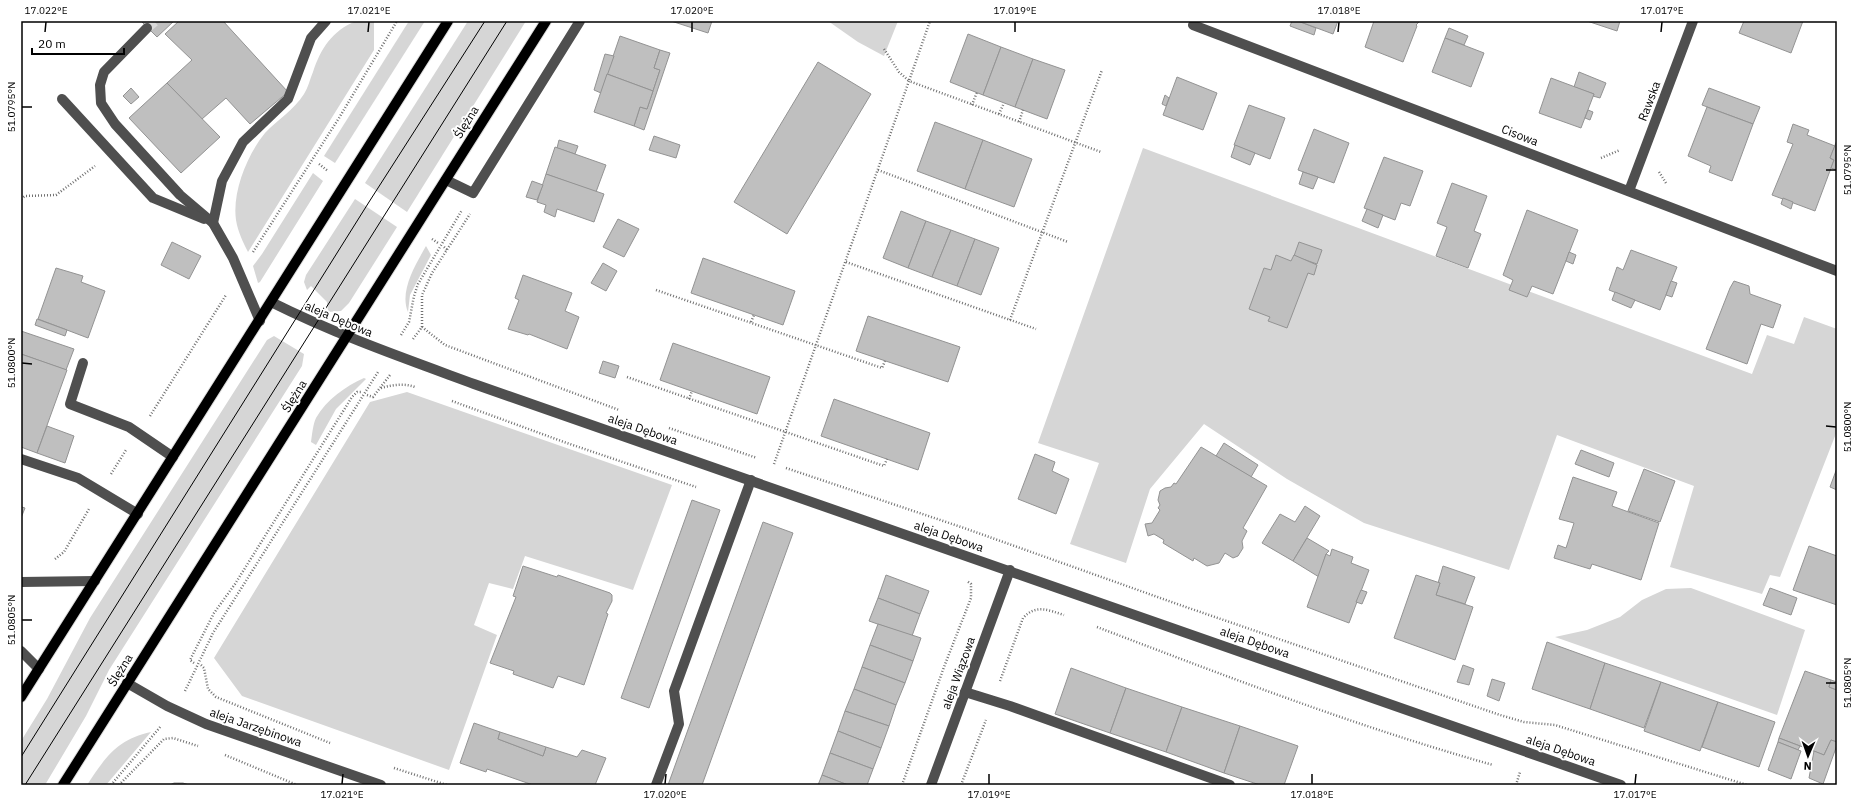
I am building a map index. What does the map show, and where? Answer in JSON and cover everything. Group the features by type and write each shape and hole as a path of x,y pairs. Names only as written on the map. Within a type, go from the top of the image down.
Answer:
{"main road":[{"path":"21,697 260,321 448,21"},
{"name":"Ślężna","path":"63,785 546,21"}],"street":[{"path":"213,223 222,181 225,174 243,142 288,99 311,38 326,21"},
{"path":"446,180 473,193 580,21"},
{"name":"Rawska","path":"1629,191 1693,21"},
{"name":"Cisowa","path":"1193,25 1837,271"},
{"path":"148,28 104,72 100,86 101,103 115,124 165,179 180,195 213,223 233,258 260,321"},
{"path":"62,99 153,198 213,223"},
{"name":"aleja Dębowa","path":"271,302 306,320 347,337 474,384 1010,570 1621,785"},
{"path":"83,362 70,404 129,427 173,456"},
{"path":"21,459 78,478 138,514"},
{"path":"656,785 678,724 674,691 751,480"},
{"name":"aleja Wiązowa","path":"931,785 1010,570"},
{"path":"21,582 95,580"},
{"path":"21,651 39,669"},
{"name":"aleja Jarzębinowa","path":"127,683 167,706 206,724 381,785"},
{"path":"965,692 992,702 1010,706 1230,785"}],"path":[{"path":"250,258 343,111 397,21"},
{"path":"774,464 930,21"},
{"path":"884,49 899,72 909,81 1101,152"},
{"path":"1010,320 1102,70"},
{"path":"972,105 977,92"},
{"path":"999,114 1004,103"},
{"path":"1019,122 1023,110"},
{"path":"1594,156 1601,158 1620,150 1623,146"},
{"path":"21,199 25,196 56,195 111,154"},
{"path":"319,164 333,175"},
{"path":"1660,164 1659,171 1667,184"},
{"path":"878,170 1068,242"},
{"path":"417,334 422,327 422,295 432,273 475,207 473,193"},
{"path":"409,322 418,284 473,193"},
{"path":"444,247 448,250"},
{"path":"846,262 1036,329"},
{"path":"656,290 882,368 885,361"},
{"path":"148,418 227,293"},
{"path":"751,322 754,315"},
{"path":"422,327 451,348 621,411"},
{"path":"186,689 213,633 375,376"},
{"path":"367,394 373,397 390,376"},
{"path":"627,377 884,466 887,459"},
{"path":"381,388 393,385 409,385 416,388"},
{"path":"689,398 692,391"},
{"path":"194,662 190,660 214,613 235,584 352,397 357,392 361,392"},
{"path":"446,399 564,442 700,488"},
{"path":"662,426 681,431 760,459"},
{"path":"108,479 127,449"},
{"path":"767,462 964,528 1180,605 1500,715 1524,722 1555,725 1747,785"},
{"path":"64,552 91,508"},
{"path":"902,785 944,667 971,598 971,584 961,579"},
{"path":"961,785 1023,618 1030,611 1044,609 1071,617"},
{"path":"1091,624 1260,689 1407,740 1497,766"},
{"path":"201,665 204,668 208,689 216,697 338,746"},
{"path":"111,785 158,730"},
{"path":"119,785 164,739 173,738 200,746"},
{"path":"220,753 297,785"},
{"path":"388,765 447,785"},
{"path":"1512,770 1526,775"},
{"path":"1516,785 1520,772"}],"shaded area":[{"path":"356,21 374,21 374,50 248,252 238,229 235,209 242,174 252,152 265,133 300,100 308,86 316,63 328,41 340,30"},
{"path":"409,21 425,21 335,163 324,156"},
{"path":"468,21 526,21 407,212 365,183"},
{"path":"828,21 898,21 884,56 858,42"},
{"path":"1143,148 1752,374 1767,335 1794,344 1804,317 1837,329 1837,431 1780,577 1770,575 1762,594 1670,567 1694,486 1557,435 1509,570 1364,523 1287,479 1204,424 1150,489 1126,563 1070,544 1099,463 1038,443"},
{"path":"313,173 323,181 258,283 253,266"},
{"path":"355,199 397,227 349,303 341,311 328,312 327,302 311,286 307,290 304,282 306,275"},
{"path":"426,246 431,255 410,295 408,312 406,304 407,287 414,269"},
{"path":"274,336 304,354 302,366 109,670 86,716 45,785 21,785 21,741 47,699 90,618 267,340"},
{"path":"364,378 366,379 336,409 316,445 311,442 315,420 320,411 337,394"},
{"path":"407,392 672,485 633,590 525,556 513,589 489,583 474,625 497,635 449,770 242,696 214,658 370,402"},
{"path":"1691,588 1805,630 1777,715 1555,637 1587,630 1620,617 1642,600 1666,589"},
{"path":"151,732 106,785 87,785 106,758 113,751 129,739"}],"building":[{"path":"141,21 174,21 157,37"},
{"path":"179,21 223,21 288,92 250,124 226,98 202,119 167,83 192,60 165,34"},
{"path":"671,21 712,21 708,33"},
{"path":"1292,21 1298,21 1316,28 1314,35 1290,26"},
{"path":"1298,21 1338,21 1333,34"},
{"path":"1374,21 1420,21 1416,25 1417,26 1403,62 1365,47"},
{"path":"1587,21 1620,21 1617,31"},
{"path":"1744,21 1803,21 1791,53 1739,33"},
{"path":"1449,28 1468,36 1464,45 1445,38"},
{"path":"968,34 1001,47 983,95 950,82"},
{"path":"620,36 660,50 654,68 660,70 653,91 607,74"},
{"path":"1445,38 1484,53 1471,87 1432,72"},
{"path":"1001,47 1033,59 1015,107 983,95"},
{"path":"660,50 670,53 644,130 634,126 640,107 647,109 660,70 654,68"},
{"path":"605,54 614,56 601,93 594,90"},
{"path":"1033,59 1065,70 1047,119 1015,107"},
{"path":"818,62 871,94 787,234 734,202"},
{"path":"1579,72 1606,83 1600,98 1593,96 1594,94 1574,87"},
{"path":"607,74 653,91 647,109 640,107 634,126 594,112"},
{"path":"1177,77 1217,93 1203,130 1163,115"},
{"path":"1551,78 1594,94 1581,128 1539,113"},
{"path":"167,83 220,137 181,173 129,118"},
{"path":"131,88 139,97 131,104 123,96"},
{"path":"1709,88 1760,107 1753,124 1702,105"},
{"path":"1165,95 1169,98 1166,106 1162,104"},
{"path":"1249,105 1285,118 1270,159 1234,145"},
{"path":"1707,107 1753,124 1732,181 1709,172 1711,166 1688,156"},
{"path":"1588,110 1593,112 1590,120 1585,118"},
{"path":"935,122 983,140 965,189 917,171"},
{"path":"1793,124 1809,130 1807,135 1835,146 1830,158 1834,160 1815,211 1772,195 1793,144 1787,142"},
{"path":"1314,129 1349,143 1334,183 1298,170"},
{"path":"654,136 680,145 676,158 649,150"},
{"path":"559,140 578,146 575,154 557,148"},
{"path":"983,140 1032,159 1014,207 965,189"},
{"path":"1837,140 1837,170 1831,168 1834,160 1830,158"},
{"path":"1235,145 1255,153 1250,165 1231,157"},
{"path":"555,147 606,165 596,192 546,174"},
{"path":"1384,157 1423,171 1410,206 1401,203 1395,220 1364,208"},
{"path":"1303,172 1318,177 1313,189 1299,184"},
{"path":"546,174 604,194 594,222 557,209 555,217 544,212 546,205 537,202"},
{"path":"532,181 543,185 537,200 526,197"},
{"path":"1452,183 1487,196 1474,231 1481,234 1468,268 1436,256 1447,227 1437,223"},
{"path":"1783,198 1793,202 1791,209 1781,204"},
{"path":"1367,209 1383,215 1378,228 1362,221"},
{"path":"1527,210 1578,230 1553,294 1532,286 1527,297 1509,290 1513,280 1503,275"},
{"path":"901,211 926,221 908,268 883,258"},
{"path":"618,219 639,229 624,257 603,247"},
{"path":"926,221 951,230 932,277 908,268"},
{"path":"951,230 975,239 957,286 932,277"},
{"path":"975,239 999,248 981,295 957,286"},
{"path":"172,242 201,256 189,279 161,265"},
{"path":"1299,242 1322,250 1317,264 1294,256"},
{"path":"1631,250 1677,267 1660,310 1609,290 1617,267 1623,270"},
{"path":"1569,252 1576,255 1573,264 1566,261"},
{"path":"1276,255 1291,261 1294,255 1317,265 1314,275 1308,273 1287,328 1268,321 1270,317 1249,309 1264,268 1271,270"},
{"path":"703,258 795,291 783,325 691,293"},
{"path":"603,263 617,271 606,291 591,283"},
{"path":"56,268 83,276 81,282 105,291 88,338 38,319"},
{"path":"523,275 572,293 565,311 579,317 567,349 529,334 528,335 508,329 519,300 515,298"},
{"path":"1671,281 1677,283 1672,297 1666,295"},
{"path":"1734,281 1749,286 1750,294 1781,305 1773,328 1761,324 1747,364 1706,349"},
{"path":"1615,292 1635,300 1631,308 1612,300"},
{"path":"868,316 960,347 948,382 856,351"},
{"path":"37,319 67,330 65,336 35,325"},
{"path":"21,331 74,349 66,370 21,354"},
{"path":"673,343 770,377 757,414 660,380"},
{"path":"21,354 67,370 37,453 21,447"},
{"path":"603,361 619,366 615,378 599,373"},
{"path":"834,399 930,433 918,470 821,436"},
{"path":"47,426 74,436 65,463 37,453"},
{"path":"1224,443 1258,465 1251,477 1216,456"},
{"path":"1201,447 1267,486 1243,528 1247,531 1242,541 1243,548 1238,556 1233,558 1225,553 1219,563 1207,566 1194,558 1193,561 1163,543 1164,540 1154,534 1148,536 1145,524 1152,523 1160,510 1158,508 1160,505 1158,500 1160,491 1171,487 1174,483 1176,484"},
{"path":"1581,450 1614,463 1609,477 1575,464"},
{"path":"1035,454 1055,462 1052,471 1069,479 1056,514 1018,499"},
{"path":"1837,468 1837,490 1830,487"},
{"path":"1644,469 1675,481 1660,522 1628,511"},
{"path":"1573,477 1617,492 1612,506 1659,523 1641,580 1592,564 1590,569 1554,558 1558,545 1566,548 1574,523 1559,519"},
{"path":"692,500 720,510 649,708 621,698"},
{"path":"1305,506 1320,516 1293,561 1262,543 1280,514 1295,522"},
{"path":"22,507 25,508 21,518 21,509"},
{"path":"763,522 793,533 702,785 668,785"},
{"path":"1307,538 1329,551 1326,554 1319,577 1293,561"},
{"path":"1809,546 1837,556 1837,605 1793,590"},
{"path":"1332,549 1353,557 1351,563 1369,570 1349,623 1307,607 1326,554 1330,556"},
{"path":"523,566 557,577 558,575 612,595 612,601 606,613 608,614 584,685 558,676 553,688 513,674 514,671 490,663 516,597 513,596"},
{"path":"1443,566 1475,577 1465,604 1436,595"},
{"path":"886,575 929,591 920,614 878,598"},
{"path":"1416,575 1440,583 1436,595 1473,607 1455,660 1394,638"},
{"path":"1770,588 1797,598 1791,615 1763,605"},
{"path":"1361,590 1367,592 1362,604 1356,602"},
{"path":"878,598 920,614 912,636 869,621"},
{"path":"878,624 921,638 913,661 870,645"},
{"path":"1547,642 1605,663 1590,709 1532,689"},
{"path":"870,645 913,661 905,683 862,667"},
{"path":"1605,663 1661,682 1644,728 1590,709"},
{"path":"1463,665 1474,669 1469,685 1457,682"},
{"path":"862,667 905,683 896,705 854,689"},
{"path":"1071,668 1126,688 1110,733 1055,714"},
{"path":"1805,671 1831,680 1829,687 1837,690 1837,742 1831,740 1824,755 1779,738"},
{"path":"1492,679 1505,683 1499,701 1487,696"},
{"path":"1831,680 1837,682 1837,690 1829,687"},
{"path":"1661,682 1718,702 1700,751 1644,731"},
{"path":"1126,688 1182,707 1166,752 1110,733"},
{"path":"854,689 896,705 889,726 845,711"},
{"path":"1718,702 1775,722 1759,767 1702,747"},
{"path":"1182,707 1240,726 1224,773 1166,752"},
{"path":"845,711 889,726 881,748 838,731"},
{"path":"474,723 500,732 498,739 543,756 546,747 577,757 582,750 606,758 595,785 533,785 487,769 486,772 460,763"},
{"path":"1240,726 1298,746 1284,785 1260,785 1224,773"},
{"path":"838,731 881,748 873,769 830,753"},
{"path":"500,732 546,747 543,756 498,739"},
{"path":"1779,738 1800,746 1798,750 1778,742"},
{"path":"1831,740 1837,742 1837,745 1823,784 1809,778 1814,751 1824,755"},
{"path":"1778,742 1801,751 1791,779 1768,770"},
{"path":"830,753 873,769 867,785 848,785 822,775"},
{"path":"822,775 848,785 818,785"},
{"path":"179,783 179,785 170,785"},
{"path":"179,783 183,783 189,785 179,785"}],"tunnel":[{"path":"147,28 155,21"}],"tram line":[{"path":"21,757 369,202 485,21"},
{"path":"25,785 507,21"}]}
